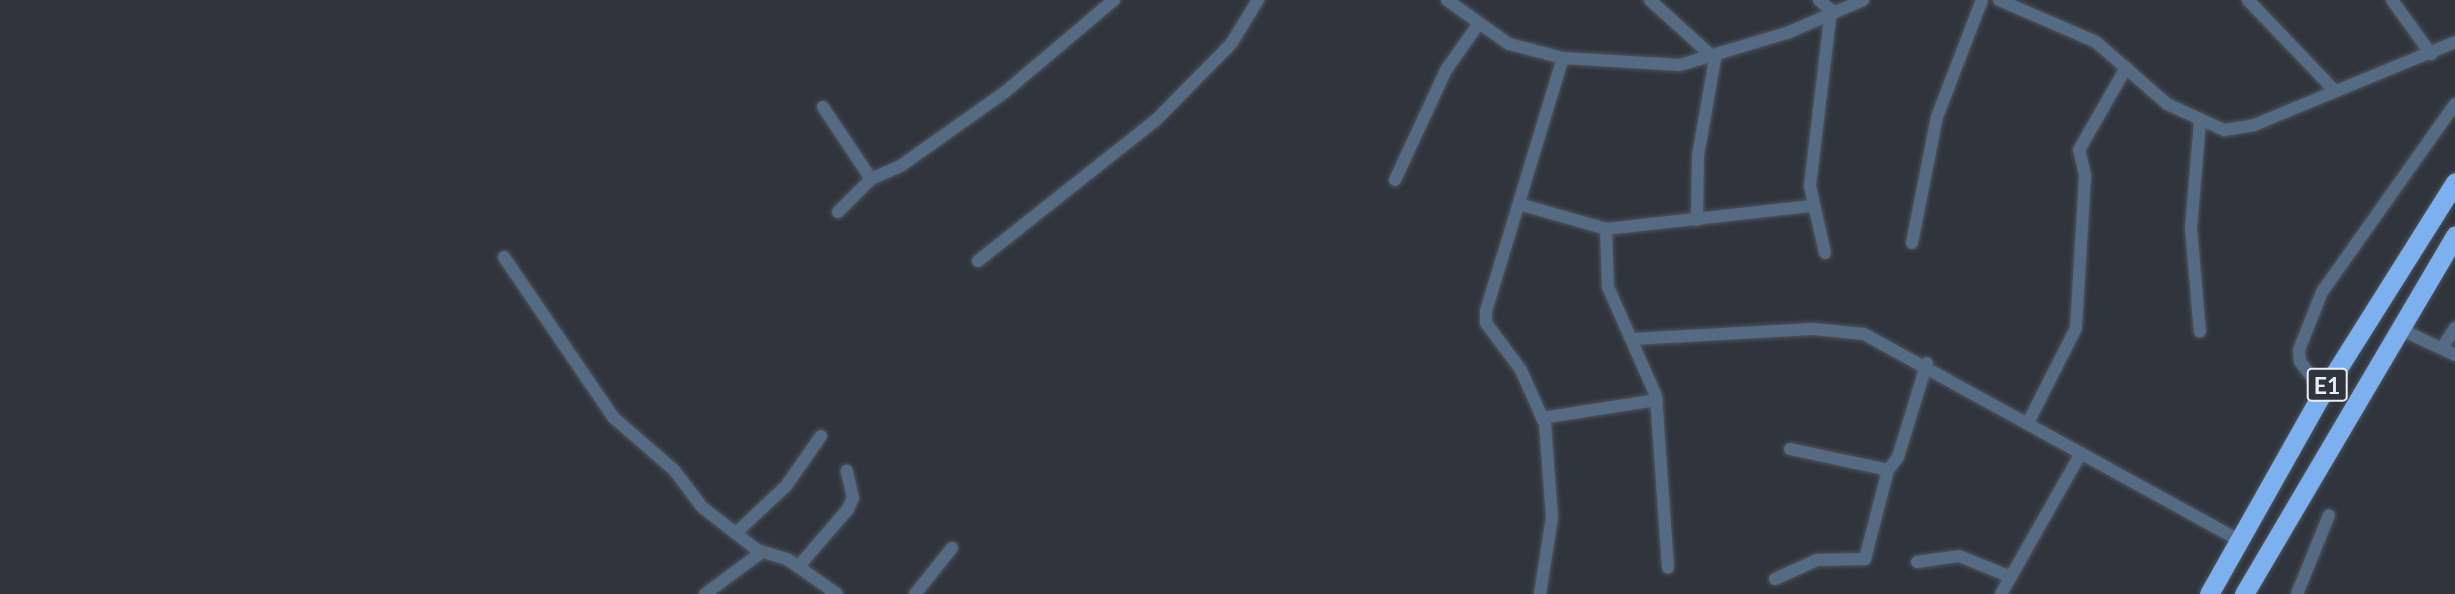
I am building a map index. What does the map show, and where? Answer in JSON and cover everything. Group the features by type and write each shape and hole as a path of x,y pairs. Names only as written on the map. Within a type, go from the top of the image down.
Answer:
{"highway":[{"name":"E1","path":"2209,594 2323,392 2455,182"},
{"name":"E1","path":"2244,594 2398,328 2455,236"}],"street":[{"path":"838,212 871,179 902,165 1005,92 1114,0"},
{"path":"978,261 1156,121 1231,44 1258,0"},
{"path":"1447,0 1477,26 1509,44 1563,58 1680,65 1714,58 1831,10 1863,0"},
{"path":"1650,0 1714,58"},
{"path":"1819,0 1831,10"},
{"path":"1912,243 1937,117 1982,0"},
{"path":"1999,0 2067,26 2126,68 2167,104 2200,121 2241,129 2455,42"},
{"path":"2248,0 2334,90"},
{"path":"2392,0 2431,54"},
{"path":"1825,253 1810,206 1831,10"},
{"path":"1395,180 1446,70 1477,26"},
{"path":"1540,594 1552,517 1542,418 1521,370 1486,323 1563,58"},
{"path":"1697,220 1698,155 1714,58"},
{"path":"2029,421 2076,328 2085,175 2078,150 2126,68"},
{"path":"2323,392 2300,362 2299,350 2322,292 2455,104"},
{"path":"823,107 871,179"},
{"path":"2200,121 2191,228 2200,332"},
{"path":"1519,204 1606,229 1810,206"},
{"path":"1606,229 1608,287 1619,324 1632,339 1657,400 1668,568"},
{"path":"504,257 614,418 674,470 702,508 738,531 762,552 798,568 837,594"},
{"path":"2398,328 2455,355"},
{"path":"2442,348 2455,328"},
{"path":"1632,339 1842,329 1927,363 2238,540"},
{"path":"1775,579 1817,560 1865,559 1888,470 1898,457 1927,363"},
{"path":"1542,418 1657,400"},
{"path":"738,531 786,486 821,436"},
{"path":"1790,449 1888,470"},
{"path":"2001,594 2081,453"},
{"path":"798,568 848,509 852,484 847,471"},
{"path":"2297,594 2329,515"},
{"path":"915,594 952,548"},
{"path":"705,594 762,552"},
{"path":"1917,562 1968,557 2011,577"}]}
